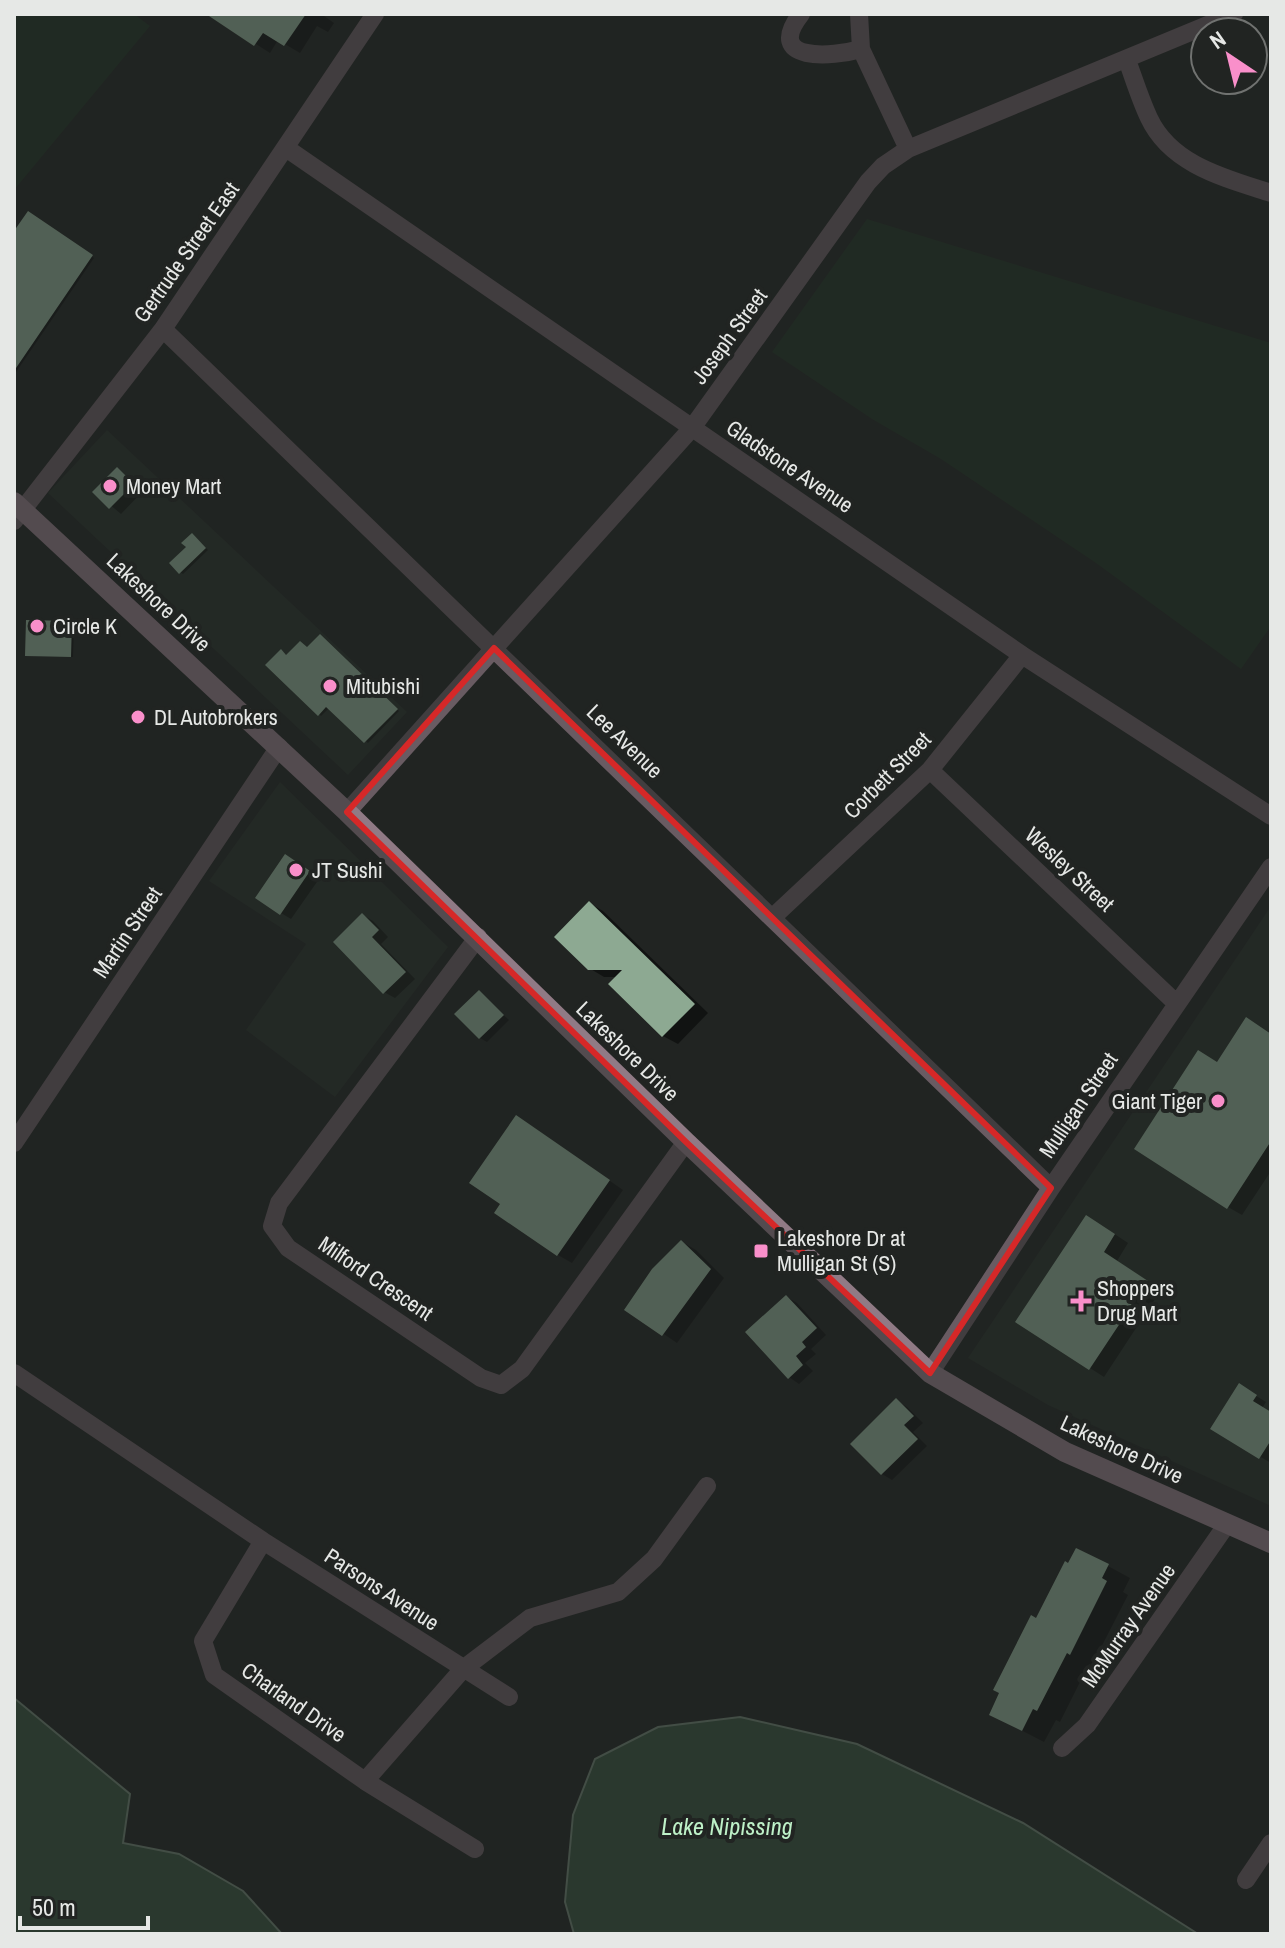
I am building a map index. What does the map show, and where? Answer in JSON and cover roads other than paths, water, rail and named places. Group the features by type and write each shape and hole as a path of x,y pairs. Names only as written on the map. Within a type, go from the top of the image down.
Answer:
{"main road":[{"name":"Lakeshore Drive","path":"17,510 279,747 686,1142 930,1373 1065,1452 1271,1543"}],"street":[{"name":"Gertrude Street East","path":"17,510 163,329 375,14"},
{"path":"801,14 790,33 790,43 797,51 841,55 861,49"},
{"path":"859,14 861,49 908,149"},
{"name":"Joseph Street","path":"347,812 692,428 868,182 883,166 908,149 1234,14"},
{"path":"1127,60 1149,120 1166,145 1206,171 1271,193"},
{"name":"Gladstone Avenue","path":"286,148 1022,655 1271,816"},
{"name":"Lee Avenue","path":"163,329 1051,1188"},
{"name":"Corbett Street","path":"773,917 930,770 1022,655"},
{"name":"Martin Street","path":"14,1143 279,747"},
{"name":"Wesley Street","path":"930,770 1176,1003"},
{"name":"Mulligan Street","path":"930,1373 1051,1188 1271,867"},
{"name":"Milford Crescent","path":"478,937 279,1203 272,1226 288,1248 481,1378 501,1385 522,1369 686,1142"},
{"name":"Parsons Avenue","path":"14,1373 263,1541 509,1697"},
{"path":"365,1781 463,1669 530,1618 618,1592 654,1559 707,1486"},
{"name":"McMurray Avenue","path":"1062,1748 1087,1725 1227,1524"},
{"name":"Charland Drive","path":"263,1541 203,1641 214,1675 365,1781 475,1849"},
{"path":"1246,1880 1271,1843"}],"water":[{"path":"14,1698 130,1794 123,1843 179,1854 243,1891 282,1934 14,1934"},
{"name":"Lake Nipissing","path":"740,1717 857,1744 1023,1823 1198,1934 574,1934 565,1902 573,1815 595,1759 658,1727"}],"place":[{"name":"Money Mart","path":"110,486"},
{"name":"Circle K","path":"37,626"},
{"name":"Mitubishi","path":"330,686"},
{"name":"DL Autobrokers","path":"138,717"},
{"name":"JT Sushi","path":"296,870"},
{"name":"Giant Tiger","path":"1218,1101"},
{"name":"Lakeshore Dr at Mulligan St (S)","path":"761,1251"},
{"name":"Shoppers Drug Mart","path":"1081,1301"}]}
